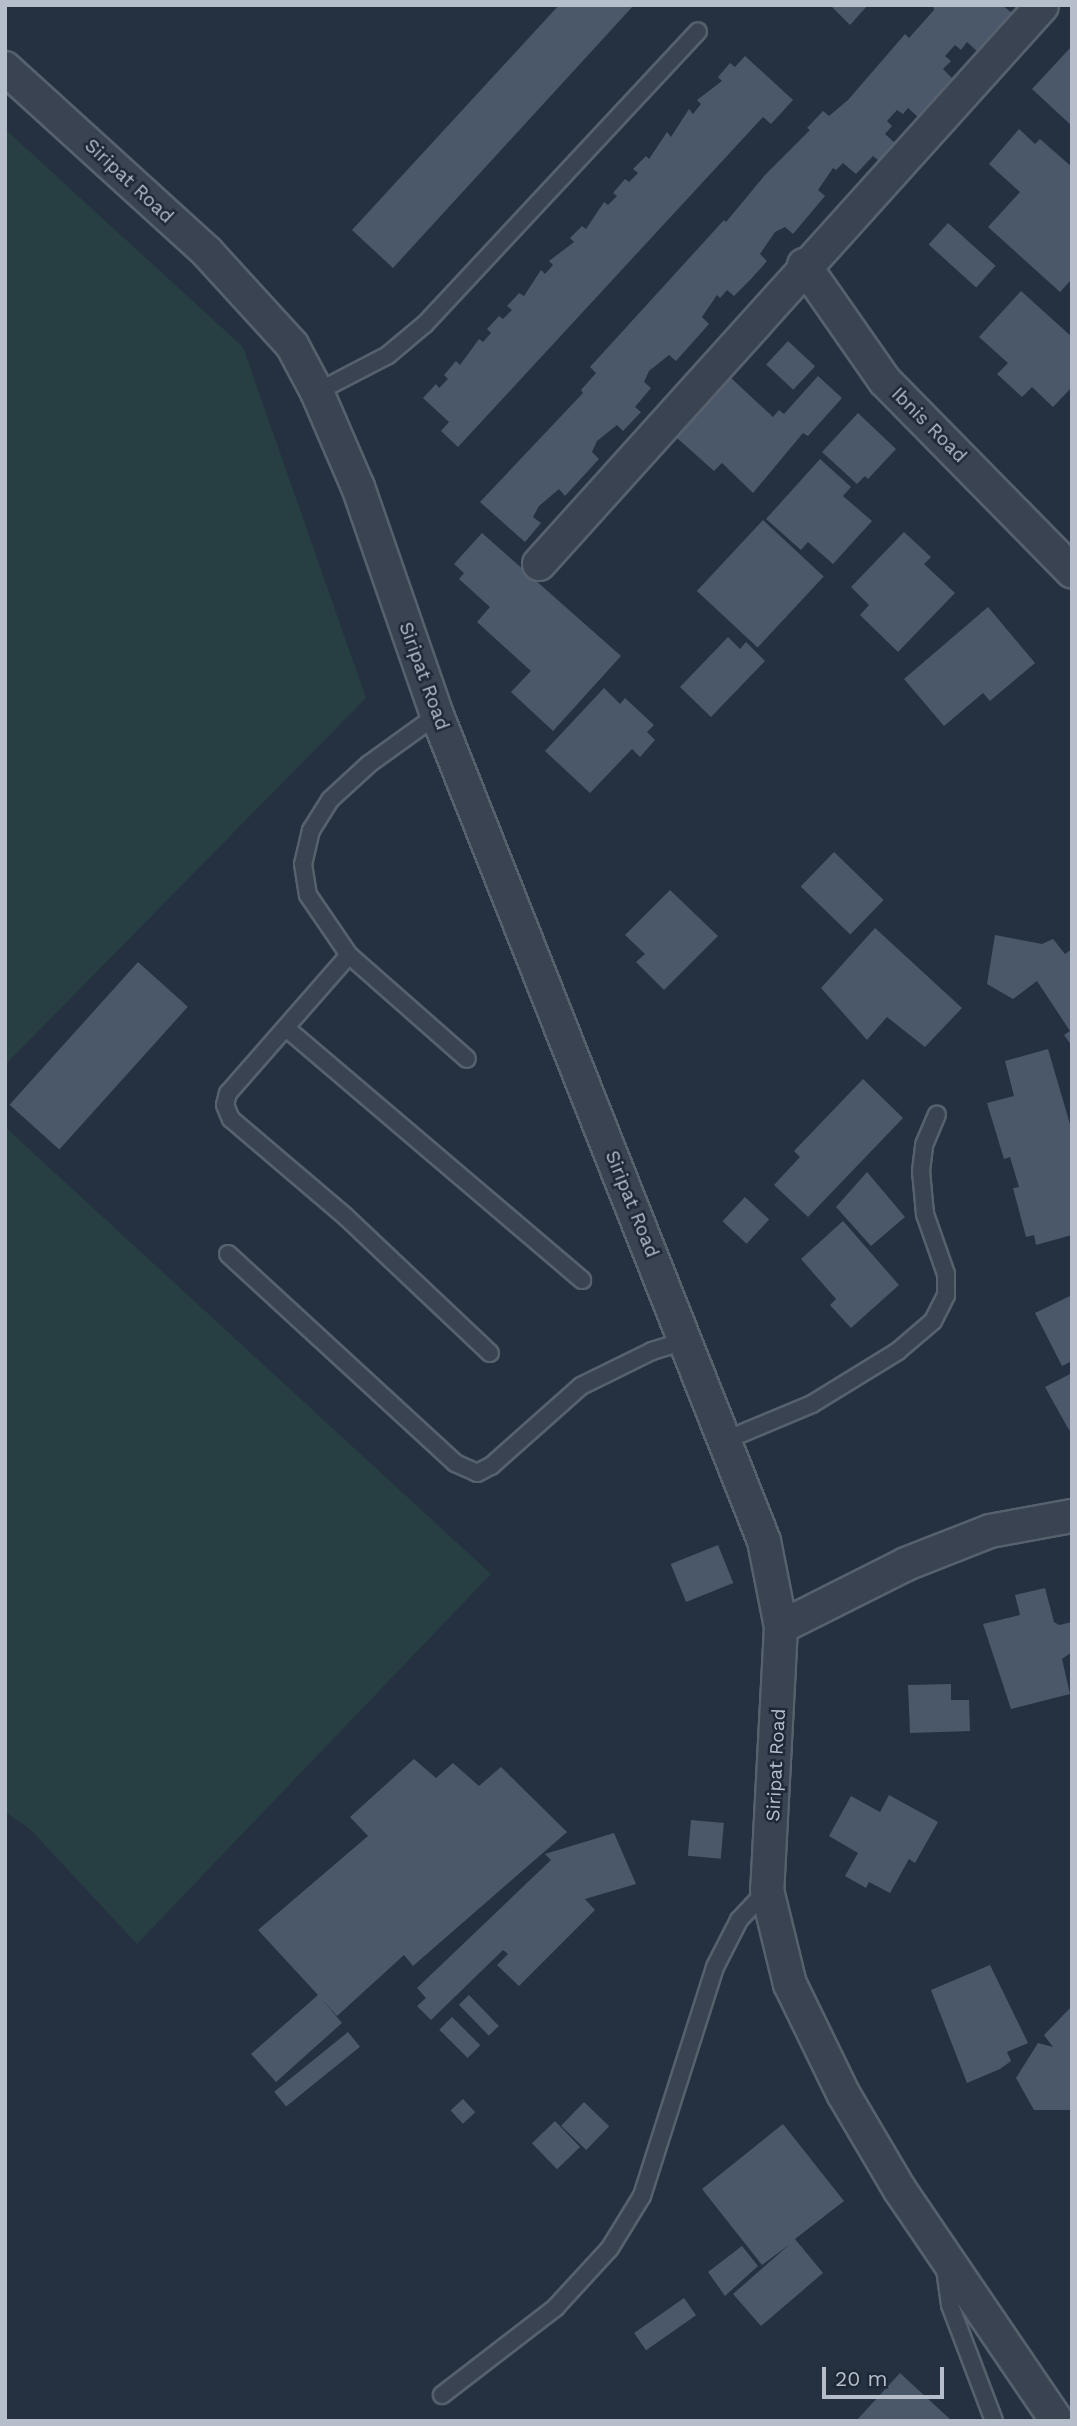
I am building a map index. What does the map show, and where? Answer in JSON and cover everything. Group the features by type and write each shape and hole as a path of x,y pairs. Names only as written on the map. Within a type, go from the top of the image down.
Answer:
{"street":[{"path":"539,564 804,265 1042,6"},
{"name":"Siripat Road","path":"5,68 206,252 292,345 317,392 358,487 437,715 687,1340 764,1541 781,1627 767,1890 790,1984 844,2095 942,2252 1057,2421"},
{"name":"Ibnis Road","path":"804,265 885,381 1072,571"},
{"path":"781,1627 906,1564 990,1531 1072,1516"}],"lane":[{"path":"317,392 388,355 425,324 698,32"},
{"path":"437,715 369,764 330,800 311,830 303,864 308,895 349,955 467,1059"},
{"path":"349,955 228,1093 225,1105 231,1119 346,1217 489,1353"},
{"path":"286,1028 582,1280"},
{"path":"726,1440 812,1404 898,1351 933,1321 946,1295 946,1274 925,1214 921,1171 924,1145 937,1115"},
{"path":"228,1254 455,1463 477,1473 491,1466 581,1386 652,1351 687,1340"},
{"path":"442,2395 555,2308 610,2248 642,2196 715,1967 739,1920 767,1890"},
{"path":"942,2252 950,2305 994,2421"}],"green space":[{"path":"5,129 243,347 366,698 5,1065"},
{"path":"5,1127 491,1574 137,1944 29,1828 5,1812"}],"building":[{"path":"559,5 634,5 393,268 352,230"},
{"path":"830,5 868,5 850,25"},
{"path":"933,5 1002,5 1012,13 978,52 967,42 961,50 955,45 945,56 951,61 943,69 953,79 918,117 908,108 903,114 897,110 887,121 892,126 885,134 895,143 879,161 873,156 856,174 843,163 836,170 833,168 818,190 825,196 793,234 785,227 775,232 760,254 767,261 751,279 734,296 727,290 720,298 717,295 702,317 709,324 676,361 669,355 649,371 644,382 651,388 635,407 641,412 623,431 617,425 597,441 592,452 599,459 565,496 559,489 539,506 533,517 541,523 525,542 480,502 583,393 581,390 596,373 590,367 724,220 726,222 765,175 810,130 807,128 823,111 829,116 848,100 905,34 909,38 934,10"},
{"path":"1072,46 1072,126 1032,89"},
{"path":"745,56 793,100 771,124 763,117 458,447 441,431 449,422 423,398 436,384 439,388 448,379 444,375 456,361 460,365 479,339 483,342 491,333 487,329 499,316 503,319 512,310 507,306 519,293 524,296 541,270 545,274 553,265 549,261 574,242 570,238 582,226 586,229 604,202 608,205 617,196 613,193 625,179 629,182 638,173 633,169 646,156 649,159 667,132 671,137 689,109 693,114 701,104 697,100 722,81 718,77 730,63 735,67"},
{"path":"1019,129 1035,144 1040,139 1072,167 1072,279 1060,292 988,227 1020,192 989,164"},
{"path":"948,223 996,266 976,287 929,245"},
{"path":"1021,291 1072,337 1072,387 1053,407 1032,387 1022,397 997,374 1008,363 979,337"},
{"path":"788,341 815,366 793,390 766,364"},
{"path":"818,376 842,398 808,436 803,433 753,493 722,463 714,471 677,438 731,378 773,417 779,410 784,414"},
{"path":"858,413 896,449 868,479 865,476 857,484 822,452"},
{"path":"820,459 851,487 843,496 872,521 833,564 808,542 801,550 766,519"},
{"path":"763,520 824,577 758,648 697,591"},
{"path":"904,532 931,557 924,564 955,593 898,652 860,615 869,605 851,587"},
{"path":"482,533 621,656 553,731 511,692 531,671 477,622 490,607 459,579 464,573 454,564"},
{"path":"988,607 1035,663 990,701 983,693 944,726 904,679"},
{"path":"728,637 740,649 746,642 765,661 711,717 680,687"},
{"path":"604,688 620,704 625,698 654,725 647,732 655,740 640,757 632,749 590,793 545,751"},
{"path":"834,852 884,900 850,934 801,887"},
{"path":"670,890 718,936 664,990 636,962 645,954 625,935"},
{"path":"875,928 962,1008 925,1047 887,1017 867,1040 821,988"},
{"path":"995,935 1042,944 1053,939 1065,954 1072,949 1072,1046 1064,1035 1070,1031 1037,981 1013,999 987,984"},
{"path":"138,962 188,1007 59,1150 10,1105"},
{"path":"1048,1049 1072,1131 1072,1235 1036,1245 1034,1235 1026,1237 1013,1188 1019,1187 1010,1157 1004,1159 987,1103 1014,1096 1005,1061"},
{"path":"863,1079 903,1118 808,1217 774,1185 800,1157 794,1151"},
{"path":"867,1172 905,1217 871,1246 836,1207"},
{"path":"745,1197 769,1220 747,1244 722,1221"},
{"path":"843,1221 899,1285 851,1328 830,1305 836,1299 801,1259"},
{"path":"1072,1295 1072,1361 1062,1366 1035,1313"},
{"path":"1072,1373 1072,1428 1069,1430 1045,1387"},
{"path":"718,1545 733,1583 686,1602 671,1564"},
{"path":"1045,1588 1054,1622 1059,1625 1072,1622 1072,1652 1062,1659 1070,1694 1011,1709 983,1624 1020,1615 1015,1595"},
{"path":"951,1684 951,1700 969,1700 970,1731 910,1733 908,1685"},
{"path":"414,1759 436,1778 453,1763 479,1786 501,1767 567,1832 413,1966 404,1955 337,2016 320,1997 342,2023 276,2082 251,2054 318,1995 258,1930 368,1836 350,1817"},
{"path":"889,1795 938,1822 915,1863 909,1859 890,1893 869,1882 866,1888 845,1876 858,1853 829,1836 851,1796 880,1812"},
{"path":"691,1820 724,1823 721,1859 688,1856"},
{"path":"614,1833 636,1884 585,1899 595,1910 519,1986 497,1965 508,1954 503,1950 431,2020 417,2006 426,1998 417,1988 551,1860 545,1854"},
{"path":"990,1965 1028,2043 1007,2052 1011,2061 1000,2069 967,2083 931,1990"},
{"path":"469,1995 499,2026 489,2036 459,2005"},
{"path":"1072,2006 1072,2110 1034,2110 1016,2078 1038,2043 1053,2047 1044,2035"},
{"path":"452,2017 480,2045 468,2058 439,2030"},
{"path":"348,2032 360,2047 286,2107 274,2092"},
{"path":"463,2099 475,2112 463,2124 451,2111"},
{"path":"584,2102 609,2126 586,2150 561,2126"},
{"path":"555,2121 580,2147 557,2169 532,2143"},
{"path":"783,2124 844,2201 795,2239 823,2273 761,2326 733,2294 790,2244 762,2265 702,2189"},
{"path":"742,2246 758,2266 725,2296 708,2272"},
{"path":"684,2298 696,2315 646,2350 634,2333"},
{"path":"900,2373 952,2421 856,2421"}]}
